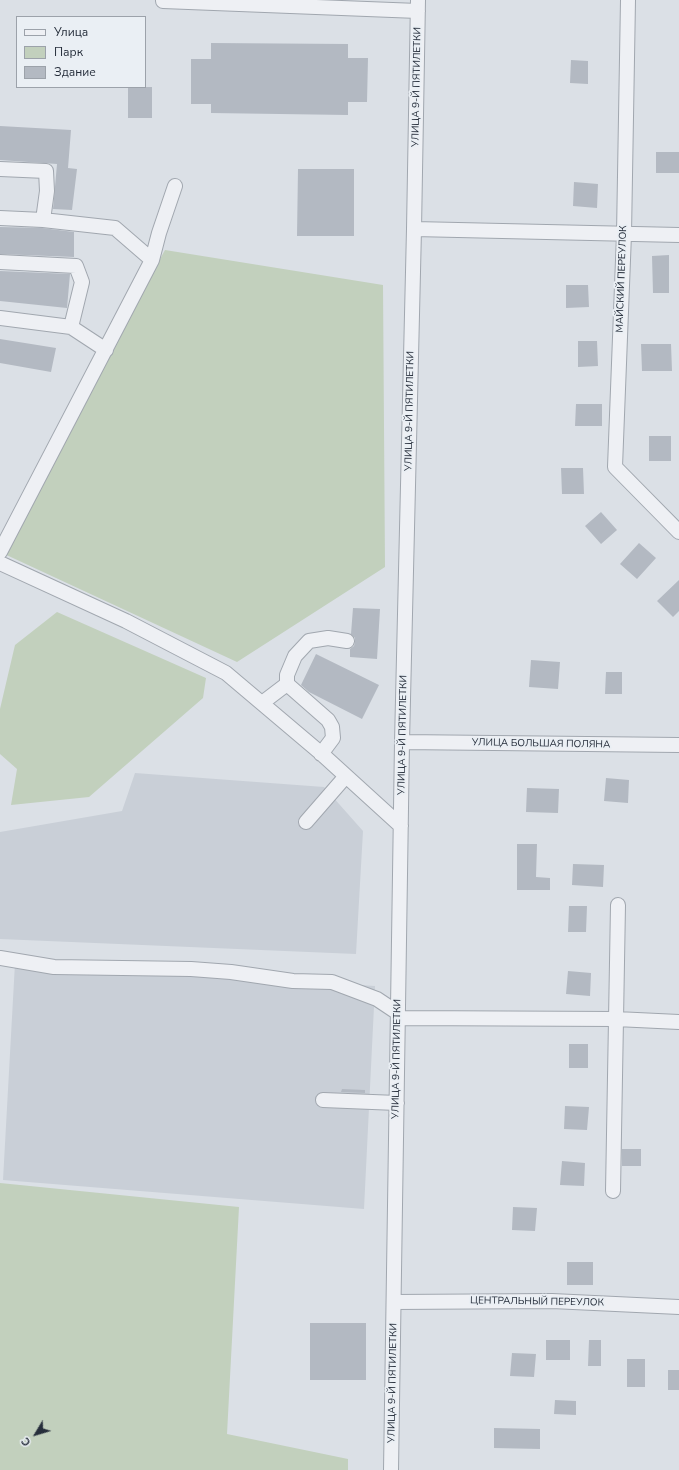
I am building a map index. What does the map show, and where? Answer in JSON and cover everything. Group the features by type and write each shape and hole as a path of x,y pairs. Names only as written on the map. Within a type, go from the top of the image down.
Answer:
{"street":[{"name":"МАЙСКИЙ ПЕРЕУЛОК","path":"628,0 624,234 615,466 679,532"},
{"path":"163,1 418,6"},
{"name":"УЛИЦА 9-Й ПЯТИЛЕТКИ","path":"391,1470 402,742 418,6"},
{"path":"0,168 46,171 47,191 43,220"},
{"path":"0,552 152,260 159,233 175,186"},
{"path":"0,218 43,220 115,228 152,260"},
{"path":"414,228 679,235"},
{"path":"0,262 76,266 82,282 71,327"},
{"path":"0,318 71,327 106,350"},
{"path":"0,563 126,621 226,672 321,754 401,826"},
{"path":"321,754 333,738 332,727 328,720 287,684 287,675 295,656 309,641 328,638 347,642"},
{"path":"262,703 287,684"},
{"name":"УЛИЦА БОЛЬШАЯ ПОЛЯНА","path":"402,742 679,745"},
{"path":"306,822 346,776"},
{"path":"613,1191 618,905"},
{"path":"0,958 54,967 191,969 231,972 293,981 332,982 377,999 398,1015 616,1019 679,1022"},
{"path":"323,1100 397,1103"},
{"name":"ЦЕНТРАЛЬНЫЙ ПЕРЕУЛОК","path":"394,1302 552,1301 679,1307"}],"shaded area":[{"path":"135,773 324,787 363,831 356,954 0,939 0,832 122,811"},
{"path":"15,963 375,986 364,1209 3,1180"}],"green space":[{"path":"165,250 383,285 385,567 237,662 0,552 0,548"},
{"path":"57,612 206,678 203,698 89,797 11,805 17,769 0,754 0,709 15,645"},
{"path":"0,1183 239,1207 227,1434 348,1459 348,1470 0,1470"}],"building":[{"path":"211,43 348,44 348,58 368,58 367,102 348,102 348,115 211,113 211,104 191,104 191,59 211,59"},
{"path":"571,60 588,61 588,84 570,83"},
{"path":"152,87 152,118 128,118 128,88"},
{"path":"0,126 71,130 68,168 77,169 72,210 53,209 57,164 0,160"},
{"path":"656,152 679,152 679,173 656,173"},
{"path":"298,169 354,169 354,236 297,236"},
{"path":"574,182 598,184 597,208 573,206"},
{"path":"0,227 42,228 74,232 74,257 0,254"},
{"path":"669,255 669,293 653,293 652,256"},
{"path":"0,271 70,274 67,308 0,301"},
{"path":"566,285 588,285 589,307 566,308"},
{"path":"0,339 56,348 51,372 0,363"},
{"path":"578,341 597,341 598,366 578,367"},
{"path":"641,344 671,344 672,371 642,371"},
{"path":"576,404 602,404 602,426 575,426"},
{"path":"649,436 671,436 671,461 649,461"},
{"path":"561,468 583,468 584,494 562,494"},
{"path":"601,512 617,530 601,544 585,526"},
{"path":"639,543 656,558 637,579 620,564"},
{"path":"679,580 679,611 673,617 657,601"},
{"path":"353,608 380,609 377,659 350,657 350,649 354,646 355,642 355,638 351,634"},
{"path":"316,654 379,685 362,719 309,692 301,685"},
{"path":"531,660 560,662 558,689 529,687"},
{"path":"606,672 622,672 622,694 605,694"},
{"path":"606,778 629,780 628,803 604,801"},
{"path":"527,788 559,789 558,813 526,812"},
{"path":"517,844 537,844 536,877 550,878 550,890 517,890"},
{"path":"573,864 604,865 603,887 572,885"},
{"path":"569,906 587,906 586,932 568,932"},
{"path":"568,971 591,973 590,996 566,994"},
{"path":"569,1044 588,1044 588,1068 569,1068"},
{"path":"342,1089 365,1090 365,1093 341,1092"},
{"path":"565,1106 589,1107 587,1130 564,1129"},
{"path":"622,1149 641,1149 641,1166 622,1166"},
{"path":"562,1161 585,1163 584,1186 560,1185"},
{"path":"513,1207 537,1208 535,1231 512,1230"},
{"path":"567,1262 593,1262 593,1285 567,1285"},
{"path":"310,1323 366,1323 366,1380 310,1380"},
{"path":"546,1340 570,1340 570,1360 546,1360"},
{"path":"589,1340 601,1340 601,1366 588,1366"},
{"path":"512,1353 536,1354 534,1377 510,1376"},
{"path":"627,1359 645,1359 645,1387 627,1387"},
{"path":"668,1370 679,1370 679,1390 668,1390"},
{"path":"555,1400 576,1401 576,1415 554,1414"},
{"path":"494,1428 540,1429 540,1449 494,1448"}]}
